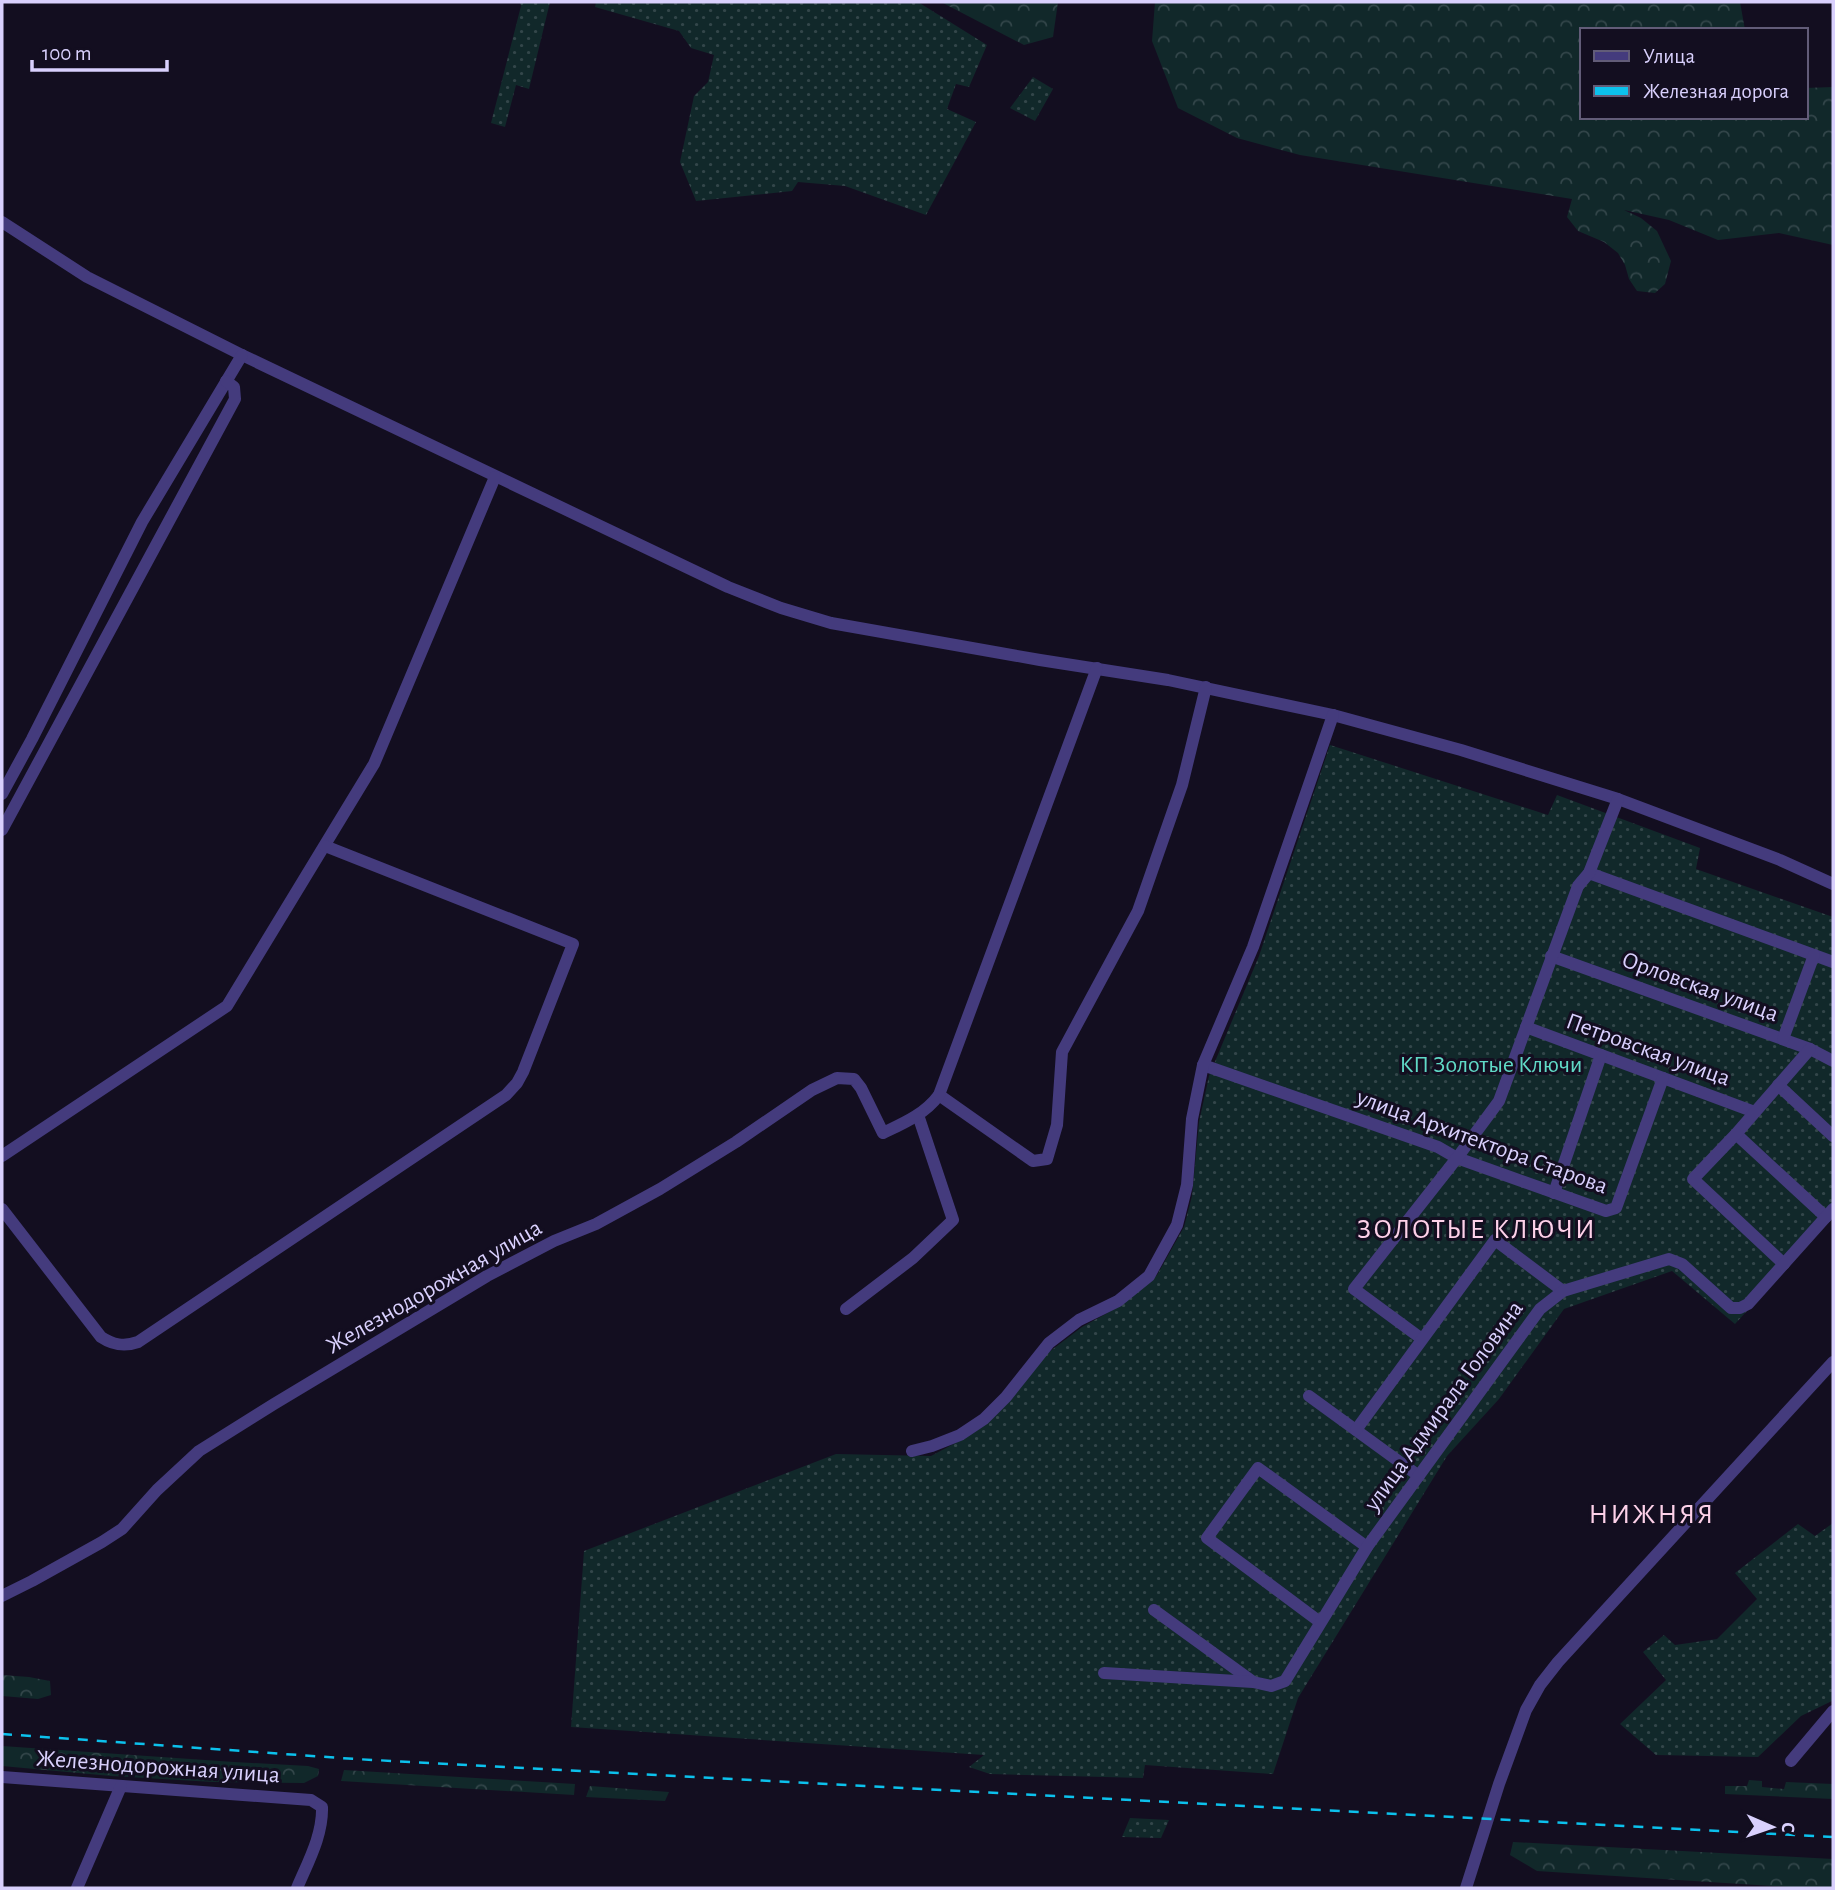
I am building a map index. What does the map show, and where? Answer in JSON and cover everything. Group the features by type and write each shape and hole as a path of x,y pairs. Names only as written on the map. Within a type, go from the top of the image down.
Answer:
{"street":[{"path":"2,222 87,277 242,355 728,587 781,608 831,622 1206,687 1334,715 1461,750 1618,799 1780,860 1833,884"},
{"path":"2,794 142,522 242,355"},
{"path":"2,830 235,399 234,387 226,381"},
{"path":"2,1156 227,1006 374,764 495,477"},
{"path":"846,1309 913,1258 953,1220 918,1115 930,1107 940,1095 1097,668"},
{"path":"940,1095 1033,1161 1047,1159 1057,1125 1062,1052 1138,911 1182,785 1206,687"},
{"path":"912,1451 960,1435 984,1419 1006,1397 1049,1343 1079,1321 1118,1301 1149,1276 1177,1226 1187,1185 1192,1119 1203,1065 1253,947 1334,715"},
{"path":"1422,1339 1354,1289 1499,1101 1578,886 1589,873 1618,799"},
{"path":"2,1209 101,1337 121,1346 130,1345 506,1095 517,1083 573,944 325,846"},
{"path":"1589,873 1833,962"},
{"path":"1783,1039 1814,955"},
{"name":"Орловская улица","path":"1551,956 1810,1049 1833,1061"},
{"name":"Петровская улица","path":"1526,1027 1755,1112"},
{"path":"1784,1264 1693,1179 1810,1049"},
{"path":"1554,1193 1601,1055"},
{"name":"улица Архитектора Старова","path":"1203,1065 1438,1147 1457,1158 1606,1211 1616,1208 1663,1078"},
{"name":"Железнодорожная улица","path":"2,1596 122,1529 157,1490 199,1451 263,1411 487,1276 554,1241 596,1224 660,1189 812,1090 837,1079 854,1079 883,1133 918,1115"},
{"path":"1778,1084 1833,1136"},
{"path":"1736,1134 1830,1213"},
{"name":"улица Адмирала Головина","path":"1104,1673 1253,1682 1271,1686 1285,1681 1367,1547 1540,1309 1563,1291 1669,1259 1682,1264 1731,1308 1740,1308 1748,1304 1830,1213"},
{"path":"1356,1430 1495,1240 1563,1291"},
{"path":"1466,1888 1499,1784 1527,1710 1540,1685 1558,1662 1833,1362"},
{"path":"1309,1396 1419,1476"},
{"path":"1320,1622 1206,1538 1258,1468 1367,1547"},
{"path":"1154,1610 1253,1682"},
{"path":"1791,1761 1833,1711"},
{"name":"Железнодорожная улица","path":"2,1777 311,1800 322,1807 322,1822 297,1888"},
{"path":"77,1888 121,1786"}],"green space":[{"path":"520,2 550,2 529,89 516,85 505,127 491,123"},
{"path":"596,2 918,2 987,45 969,87 956,84 947,109 976,122 926,215 845,186 798,182 792,191 696,201 680,162 694,96 708,82 714,55 691,48 679,31 595,7"},
{"path":"941,2 1058,2 1053,37 1024,45"},
{"path":"1155,2 1740,2 1745,28 1580,28 1580,119 1807,119 1807,88 1833,87 1833,245 1779,233 1718,240 1669,220 1624,210 1641,218 1657,231 1671,261 1665,284 1655,293 1637,291 1618,253 1604,242 1578,231 1567,217 1572,199 1300,155 1237,138 1178,108 1152,41"},
{"path":"1033,77 1053,89 1035,121 1010,108"},
{"name":"КП Золотые Ключи","path":"1330,745 1548,815 1557,795 1700,848 1696,869 1833,917 1833,1217 1735,1324 1672,1271 1564,1309 1499,1399 1447,1456 1298,1698 1273,1774 1145,1765 1143,1778 990,1774 969,1767 984,1755 571,1727 584,1551 836,1454 931,1456 961,1440 1049,1352 1082,1327 1120,1306 1157,1275 1184,1227 1192,1196 1199,1122 1209,1076 1259,956"},
{"path":"1833,1523 1832,1701 1801,1716 1758,1757 1656,1755 1620,1724 1666,1680 1643,1652 1664,1635 1675,1645 1717,1639 1757,1599 1735,1573 1798,1524 1815,1536"},
{"path":"2,1675 50,1681 51,1695 38,1699 2,1696"},
{"path":"2,1746 308,1766 319,1769 318,1776 304,1783 213,1782 111,1776 2,1766"},
{"path":"344,1770 575,1784 574,1795 341,1781"},
{"path":"1749,1780 1762,1781 1762,1787 1784,1789 1786,1782 1833,1784 1833,1799 1725,1794 1725,1786 1747,1786"},
{"path":"590,1786 669,1792 665,1801 586,1797"},
{"path":"1130,1818 1169,1820 1161,1838 1122,1837"},
{"path":"1513,1842 1833,1859 1833,1888 1537,1871 1510,1855"}],"railway":[{"path":"2,1734 355,1759 1833,1837"}],"district":[{"name":"ЗОЛОТЫЕ КЛЮЧИ","path":"1477,1230"},
{"name":"НИЖНЯЯ","path":"1652,1515"}]}
